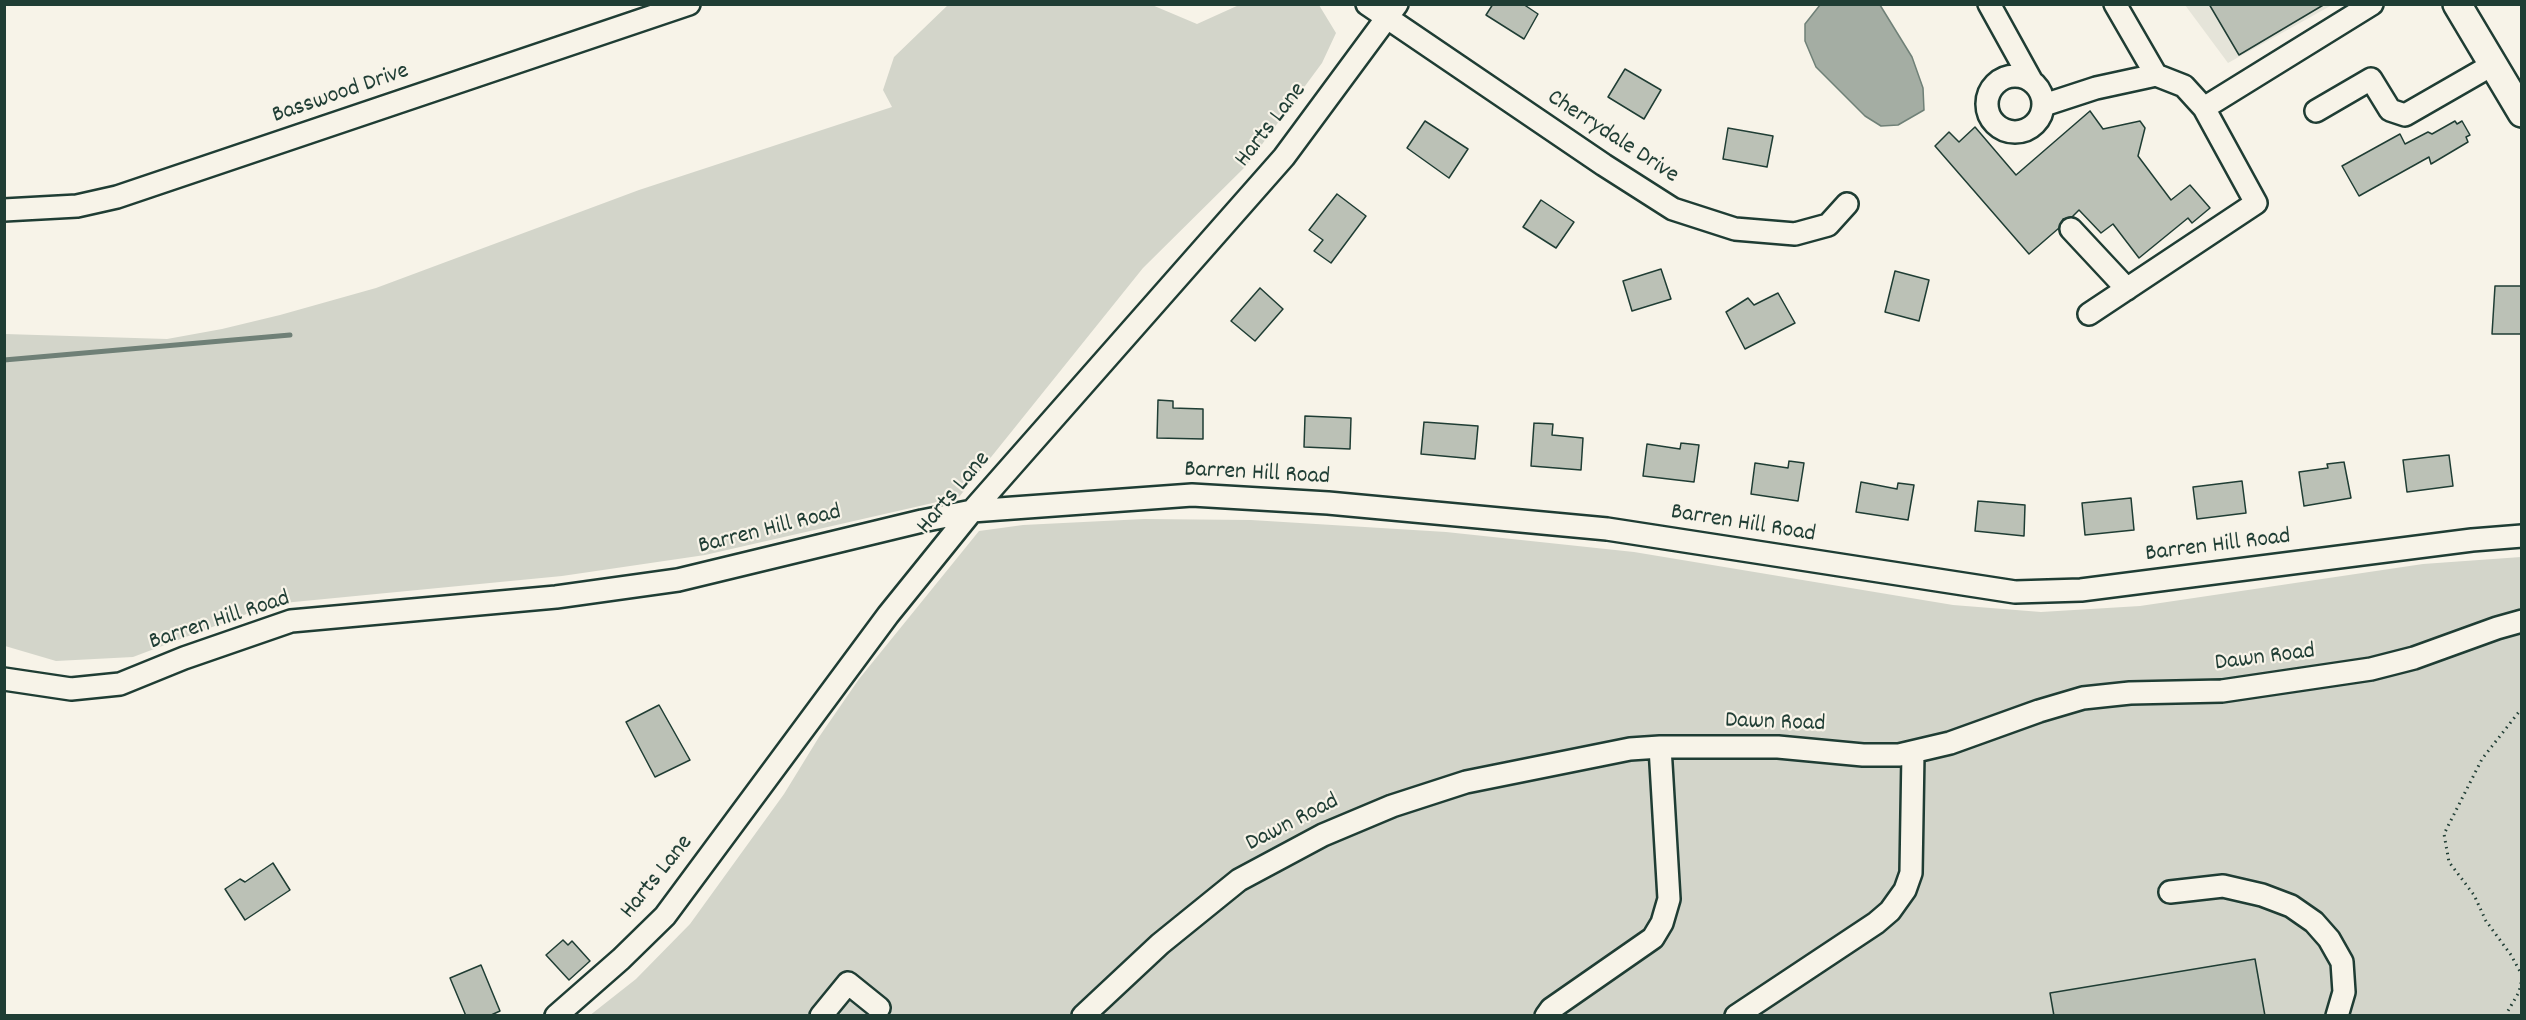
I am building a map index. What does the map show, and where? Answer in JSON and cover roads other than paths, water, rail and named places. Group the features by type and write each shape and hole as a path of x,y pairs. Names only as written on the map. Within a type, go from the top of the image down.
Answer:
{"main road":[{"path":"2457,4 2522,113"}],"street":[{"name":"Basswood Drive","path":"4,210 77,206 117,197 689,4"},
{"name":"Cherrydale Drive","path":"1366,4 1392,12 1604,165 1673,209 1735,229 1796,234 1828,225 1848,204"},
{"path":"1989,4 2031,80 2041,91 2044,105 2040,120 2029,130 2014,133 2000,129 1990,118 1986,103 1991,89 2002,79 2009,77 2016,76 2031,80"},
{"path":"2115,4 2156,75"},
{"path":"2204,108 2372,4"},
{"name":"Harts Lane","path":"556,1016 621,959 665,916 888,615 972,511 1284,156 1392,12"},
{"path":"2316,111 2371,79 2390,110 2405,115 2492,65"},
{"path":"2044,105 2096,88 2156,75 2184,86 2204,108 2256,203 2089,314"},
{"path":"2071,229 2127,289"},
{"name":"Barren Hill Road","path":"4,679 71,689 120,684 184,658 291,621 556,597 678,580 972,511 1192,495 1328,503 1607,529 2015,592 2081,590 2472,540 2522,536"},
{"name":"Dawn Road","path":"1083,1016 1160,944 1239,880 1323,835 1392,806 1466,782 1630,749 1660,747 1778,747 1882,756 1913,753 1950,743 2046,708 2083,698 2130,693 2222,692 2370,669 2414,658 2522,621"},
{"path":"1545,1016 1551,1009 1653,938 1662,923 1669,898 1660,747"},
{"path":"1736,1016 1876,923 1890,911 1905,890 1911,873 1913,753"},
{"path":"2170,892 2223,886 2262,895 2291,906 2314,922 2329,939 2342,962 2344,993 2337,1016"},
{"path":"821,1016 848,982 879,1008"}],"waterway":[{"path":"4,360 290,335"}]}
